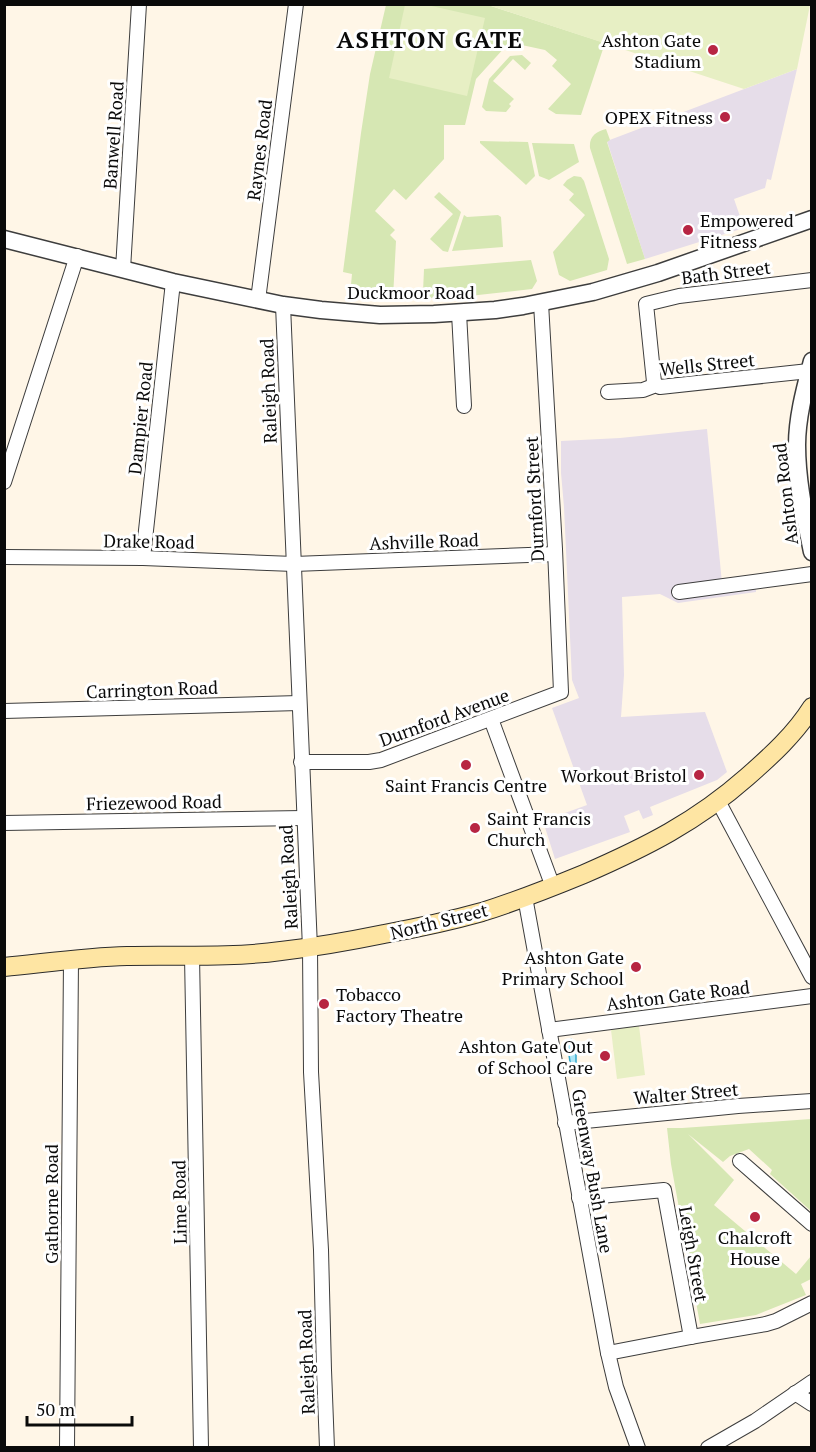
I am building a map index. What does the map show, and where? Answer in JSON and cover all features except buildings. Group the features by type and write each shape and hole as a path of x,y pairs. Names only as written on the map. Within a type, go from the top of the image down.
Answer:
{"main road":[{"name":"North Street","path":"4,967 125,956 254,954 310,948 432,925 481,912 553,887 598,868 664,836 698,815 761,765 799,726 812,707"}],"street":[{"name":"Banwell Road","path":"123,268 139,4"},
{"name":"Raynes Road","path":"258,300 296,4"},
{"name":"Duckmoor Road","path":"4,239 173,282 258,300 321,310 380,315 495,310 593,292 658,273 812,219"},
{"path":"4,482 77,256"},
{"name":"Bath Street","path":"656,385 646,304 679,296 812,280"},
{"name":"Dampier Road","path":"143,558 173,282"},
{"name":"Durnford Street","path":"540,303 561,692"},
{"name":"Raleigh Road","path":"283,305 310,948 311,1072 321,1250 327,1448"},
{"path":"459,313 464,406"},
{"name":"Wells Street","path":"608,392 643,390 656,385 660,387 810,366"},
{"name":"Ashton Road","path":"810,366 797,447 801,490 812,552"},
{"name":"Ashville Road","path":"294,564 555,554"},
{"name":"Drake Road","path":"4,557 143,558 294,564"},
{"path":"679,592 812,574"},
{"name":"Durnford Avenue","path":"301,762 375,761 561,692"},
{"name":"Carrington Road","path":"4,711 300,703"},
{"path":"491,719 553,887"},
{"path":"718,801 812,977"},
{"name":"Friezewood Road","path":"4,823 303,818"},
{"name":"Greenway Bush Lane","path":"525,897 608,1353 616,1387 638,1448"},
{"name":"Lime Road","path":"192,956 201,1448"},
{"name":"Gathorne Road","path":"67,1448 71,960"},
{"name":"Ashton Gate Road","path":"549,1030 812,996"},
{"name":"Walter Street","path":"565,1123 812,1101"},
{"path":"740,1161 812,1224"},
{"name":"Leigh Street","path":"579,1198 664,1190 691,1337"},
{"path":"608,1353 766,1324 812,1303"},
{"path":"708,1448 755,1421 812,1382"},
{"path":"795,1393 812,1404"}],"shaded area":[{"path":"797,69 771,180 767,179 765,188 734,199 744,228 645,259 607,141"},
{"path":"707,429 722,583 755,578 756,592 678,603 660,594 622,597 624,675 621,717 705,712 727,772 717,780 650,807 653,815 643,819 639,810 624,816 630,832 555,859 543,821 587,805 552,708 579,698 572,680 561,441 620,438"}],"green space":[{"path":"386,5 488,5 605,43 581,115 556,114 548,109 571,84 552,66 557,60 545,50 517,44 506,46 476,79 465,125 444,125 444,159 406,200 394,189 375,211 395,230 390,235 396,241 393,298 350,295 352,274 343,272 370,74"},
{"path":"405,5 427,5 485,18 467,96 389,78"},
{"name":"Ashton Gate Stadium","path":"488,5 810,5 797,69 744,89"},
{"path":"522,55 531,63 525,70 513,59 493,81 514,99 509,104 511,106 506,112 486,111 482,107 489,79 510,56"},
{"path":"606,129 610,140 607,142 645,259 627,264 590,148 594,135"},
{"path":"480,141 528,142 535,176 526,185"},
{"path":"532,143 574,144 579,162 549,180 539,176"},
{"path":"574,176 581,177 584,181 609,259 607,270 570,281 559,275 553,252 585,215 569,200 574,194 563,185"},
{"path":"439,192 461,212 448,252 443,251 430,239 453,214 434,197"},
{"path":"464,215 467,217 498,215 501,217 503,247 452,251"},
{"path":"531,260 537,281 532,289 428,298 423,292 424,269"},
{"path":"639,1026 645,1075 617,1079 611,1030"},
{"path":"811,1119 811,1211 770,1174 772,1170 749,1149 730,1156 723,1162 688,1134 734,1180 714,1205 796,1274 811,1256 811,1279 801,1284 806,1295 756,1315 700,1324 671,1164 667,1128"}],"water":[{"path":"571,1039 576,1044 576,1065 571,1068 567,1042"}],"place":[{"name":"Ashton Gate Stadium","path":"713,50"},
{"name":"OPEX Fitness","path":"725,117"},
{"name":"Empowered Fitness","path":"688,230"},
{"name":"Saint Francis Centre","path":"466,765"},
{"name":"Workout Bristol","path":"699,775"},
{"name":"Saint Francis Church","path":"475,828"},
{"name":"Ashton Gate Primary School","path":"636,967"},
{"name":"Tobacco Factory Theatre","path":"324,1004"},
{"name":"Ashton Gate Out of School Care","path":"605,1056"},
{"name":"Chalcroft House","path":"755,1217"}],"district":[{"name":"ASHTON GATE","path":"430,39"}]}
